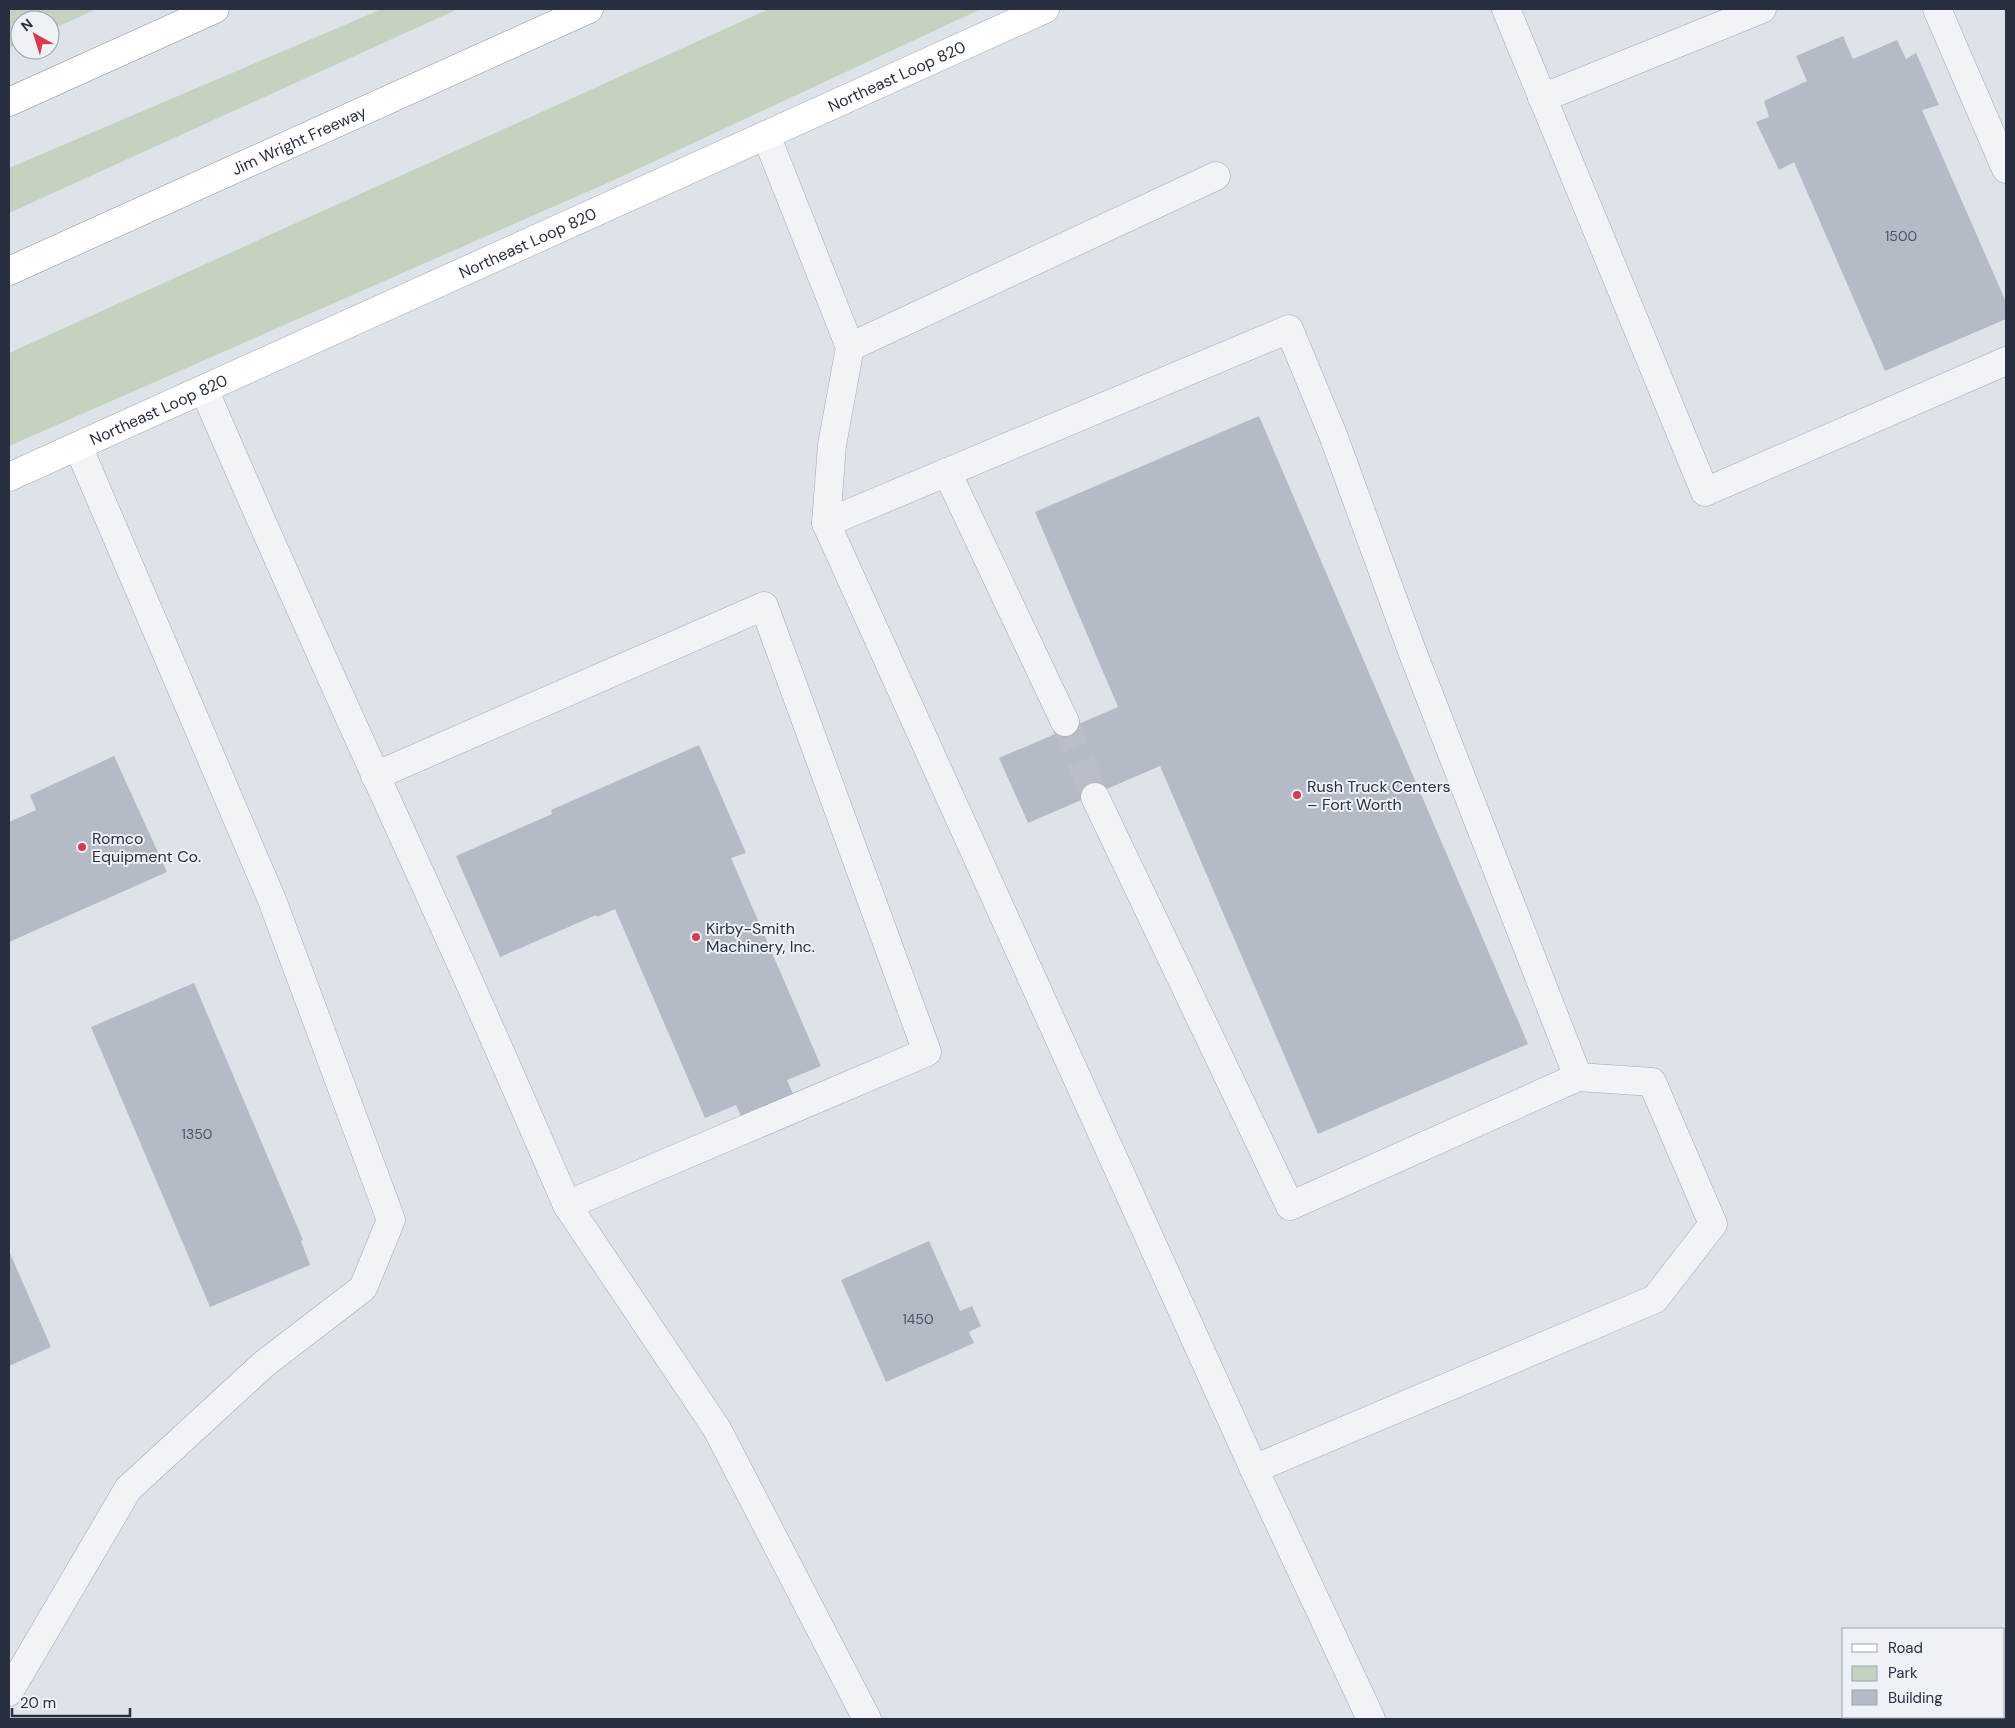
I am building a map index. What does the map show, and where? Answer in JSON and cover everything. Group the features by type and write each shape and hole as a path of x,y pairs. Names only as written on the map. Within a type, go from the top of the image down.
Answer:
{"main road":[{"path":"9,102 215,9"},
{"name":"Jim Wright Freeway","path":"9,271 589,9"},
{"name":"Northeast Loop 820","path":"9,477 1045,9"}],"lane":[{"path":"1506,9 1705,492 2006,361"},
{"path":"1542,98 1762,9"},
{"path":"1937,9 2006,169"},
{"path":"766,135 850,347 832,445 826,523 1254,1469 1371,1719"},
{"path":"850,347 1216,176"},
{"path":"826,523 1289,330 1333,435 1412,651 1578,1076"},
{"path":"204,389 270,544 454,948 567,1204 717,1429 867,1719"},
{"path":"9,1692 128,1489 264,1364 363,1288 391,1220 272,900 78,446"},
{"path":"947,472 1065,722"},
{"path":"376,776 764,606 927,1052 567,1204"},
{"path":"1095,797 1290,1206 1578,1076 1652,1082 1713,1224 1655,1299 1254,1469"}],"green space":[{"path":"9,9 97,9 60,26 60,10 10,10 9,48"},
{"path":"382,9 458,9 9,213 9,168"},
{"path":"769,9 981,9 614,180 9,446 9,353"}],"building":[{"path":"1843,36 1853,59 1897,40 1906,59 1916,53 1939,105 1922,110 2006,302 2006,319 1885,371 1794,162 1779,170 1756,122 1769,117 1764,101 1807,81 1796,56"},
{"name":"Rush Truck Centers – Fort Worth","path":"1259,416 1528,1044 1318,1134 1160,766 1028,823 999,758 1118,707 1035,512"},
{"name":"Kirby-Smith Machinery, Inc.","path":"699,745 746,853 731,858 821,1066 787,1080 794,1096 742,1119 736,1105 705,1118 615,909 597,917 596,915 500,957 456,856 552,814 551,810"},
{"name":"Romco Equipment Co.","path":"114,756 167,872 9,942 9,822 36,810 30,795"},
{"path":"194,983 303,1240 301,1241 310,1265 210,1307 91,1027"},
{"path":"929,1241 960,1311 972,1306 981,1326 969,1332 974,1343 886,1382 841,1280"},
{"path":"9,1251 51,1347 9,1366"}],"tunnel":[{"path":"1065,722 1095,797"}],"place":[{"name":"Rush Truck Centers – Fort Worth","path":"1297,795"},
{"name":"Romco Equipment Co.","path":"82,847"},
{"name":"Kirby-Smith Machinery, Inc.","path":"696,937"}]}
